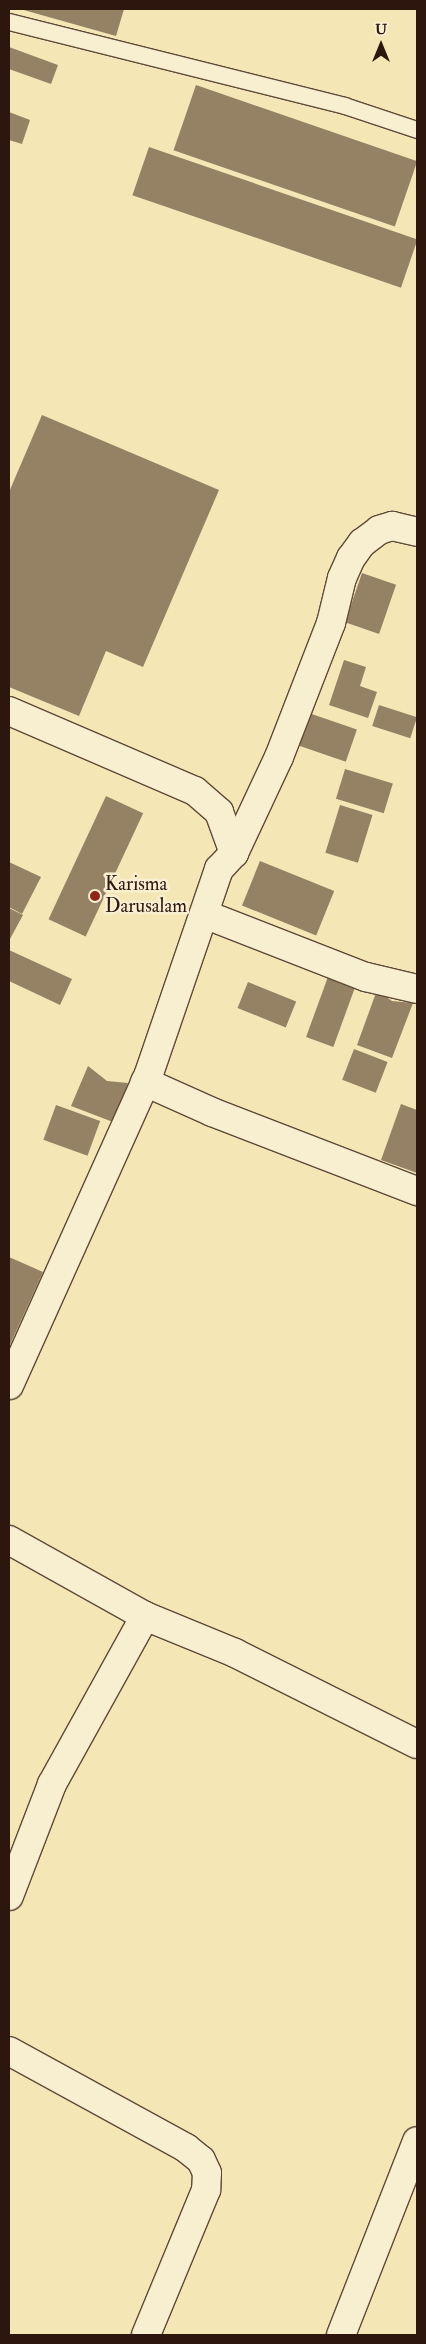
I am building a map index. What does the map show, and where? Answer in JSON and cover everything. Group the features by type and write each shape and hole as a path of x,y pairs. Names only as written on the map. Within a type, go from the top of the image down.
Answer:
{"street":[{"path":"9,1385 145,1082 219,869 234,852 279,757 331,624 342,578 362,543 380,530 392,526 417,532"},
{"path":"9,712 195,791 219,812 234,852"},
{"path":"204,914 366,977 417,989"},
{"path":"145,1082 212,1112 417,1191"},
{"path":"9,1540 146,1616 235,1653 417,1744"},
{"path":"9,1896 52,1784 146,1616"},
{"path":"9,2051 186,2148 204,2166 206,2190 146,2335"},
{"path":"341,2335 417,2140"}],"lane":[{"path":"9,22 345,106 417,130"}],"building":[{"path":"20,9 124,9 116,36"},
{"path":"9,47 58,65 51,84 9,69"},
{"path":"196,85 417,161 395,226 174,150"},
{"path":"9,112 30,120 22,144 9,140"},
{"path":"149,147 417,239 401,288 132,195"},
{"path":"42,415 219,490 143,667 106,651 79,716 9,687 9,492"},
{"path":"362,573 396,585 379,634 345,622"},
{"path":"344,660 366,667 360,686 377,692 368,718 329,705"},
{"path":"379,705 417,717 410,738 372,726"},
{"path":"303,711 357,730 346,762 292,743"},
{"path":"345,769 393,784 384,813 336,799"},
{"path":"106,796 143,813 86,937 49,919"},
{"path":"340,805 373,815 358,863 325,853"},
{"path":"260,861 334,891 316,935 242,906"},
{"path":"9,862 41,877 22,914 9,907"},
{"path":"9,908 23,915 10,939 9,938"},
{"path":"9,950 72,979 60,1005 9,981"},
{"path":"329,974 356,984 333,1047 306,1037"},
{"path":"248,982 296,1001 286,1027 238,1008"},
{"path":"377,990 392,1001 413,1003 392,1058 357,1045"},
{"path":"354,1049 388,1062 376,1093 342,1080"},
{"path":"88,1066 107,1081 128,1083 113,1122 71,1106"},
{"path":"401,1104 417,1110 417,1173 381,1160"},
{"path":"56,1105 100,1121 88,1156 43,1140"},
{"path":"9,1257 43,1272 9,1347"}],"place":[{"name":"Karisma Darusalam","path":"95,896"}]}
